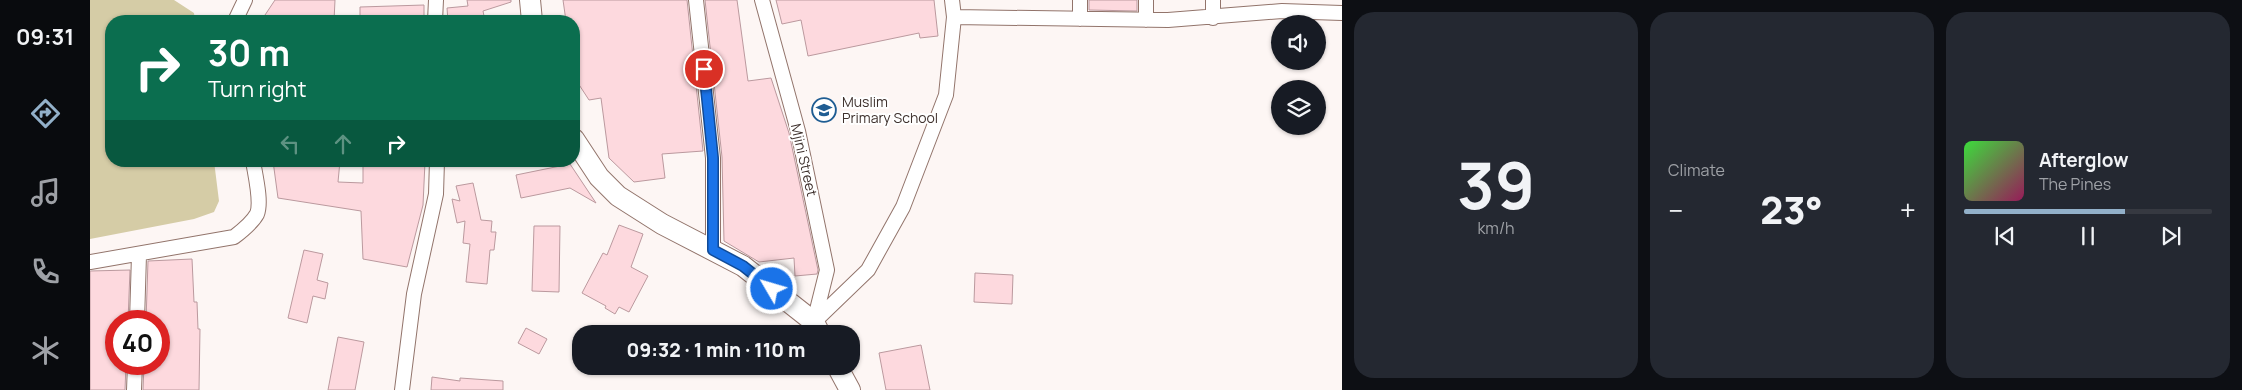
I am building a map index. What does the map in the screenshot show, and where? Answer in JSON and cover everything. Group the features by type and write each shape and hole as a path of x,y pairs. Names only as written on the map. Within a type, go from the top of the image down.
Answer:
{"street":[{"path":"238,15 245,0"},
{"path":"435,15 436,0"},
{"path":"530,0 531,15"},
{"path":"696,0 713,158 713,250"},
{"name":"Mjini Street","path":"762,0 798,131 827,270 818,325"},
{"path":"820,325 868,270 903,207 946,95 954,17 952,0"},
{"path":"1080,0 1080,20"},
{"path":"1146,0 1146,20"},
{"path":"1212,0 1213,18"},
{"path":"954,17 1080,20 1213,18 1281,6 1342,13"},
{"path":"580,148 599,177 618,196 662,224 743,266 813,325"},
{"path":"90,262 234,237 247,227 257,213 258,195 254,167"},
{"path":"402,390 414,294 436,194 437,167"},
{"path":"137,310 139,255"},
{"path":"134,390 135,375"},
{"path":"842,375 850,390"}],"shaded area":[{"path":"90,0 174,0 194,15 105,15 105,167 215,167 219,201 214,212 194,219 90,239"}],"building":[{"path":"275,0 335,0 334,15 265,15"},
{"path":"467,0 511,0 511,2 483,11 484,15 448,15 447,8 468,6"},
{"path":"563,0 687,0 703,151 662,154 665,178 634,182 609,158 601,98 589,100 580,86 580,15 565,15"},
{"path":"705,0 737,0 748,81 771,78 789,133 818,270 817,274 795,276 794,258 759,262 724,241 722,157"},
{"path":"776,0 934,0 938,36 920,38 919,33 808,56 801,20 782,24"},
{"path":"1089,0 1137,0 1137,11 1089,10"},
{"path":"424,5 424,15 360,15 360,7"},
{"path":"274,167 339,167 338,182 363,183 363,167 425,167 423,205 407,267 363,259 361,211 278,198"},
{"path":"555,167 572,167 596,203 570,188 521,198 516,175"},
{"path":"473,183 481,220 492,221 491,232 496,232 494,250 490,250 487,284 466,282 470,244 463,243 465,221 457,223 452,199 460,201 456,186"},
{"path":"619,225 643,234 631,267 648,276 629,312 619,307 615,314 605,308 606,306 582,293 603,253 607,255"},
{"path":"534,226 560,226 559,292 532,291"},
{"path":"304,250 323,254 317,280 328,283 325,299 313,296 307,323 288,318"},
{"path":"192,259 194,302 197,302 198,329 200,329 199,390 143,390 144,375 170,375 170,310 146,310 148,261"},
{"path":"130,270 128,310 105,310 105,375 126,375 125,390 90,390 90,271"},
{"path":"975,273 1013,275 1012,304 974,302"},
{"path":"526,328 547,339 539,354 518,343"},
{"path":"338,337 364,342 355,390 328,390"},
{"path":"921,345 930,390 886,390 879,353"},
{"path":"432,377 460,381 460,378 503,381 503,390 431,390"}],"place":[{"name":"Muslim Primary School","path":"824,110"}],"route":[{"path":"704,69 713,158 713,250 743,266 772,289"}]}
